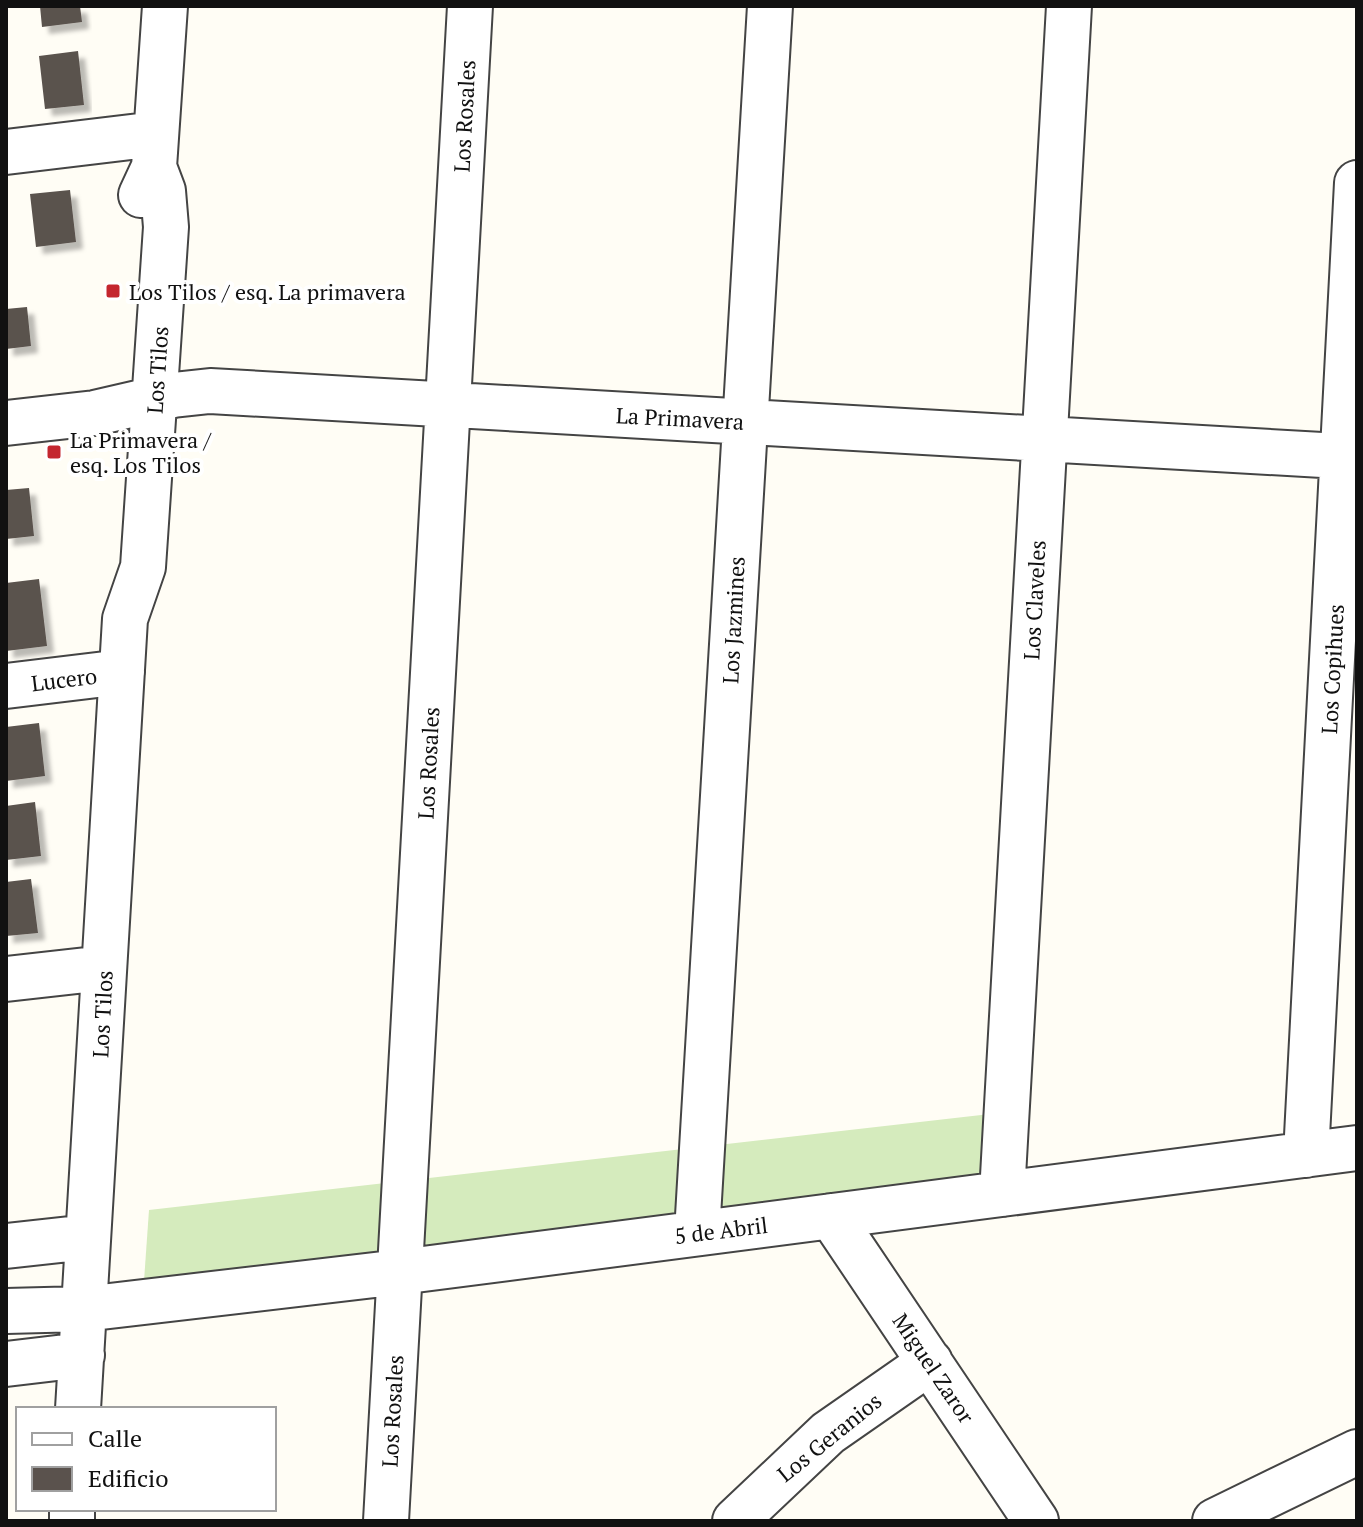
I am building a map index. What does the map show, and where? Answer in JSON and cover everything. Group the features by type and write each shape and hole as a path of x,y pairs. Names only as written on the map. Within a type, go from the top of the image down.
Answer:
{"street":[{"name":"Los Tilos","path":"78,1407 125,619 116,576 140,404 137,216 155,151 165,6"},
{"name":"Los Rosales","path":"386,1521 470,6"},
{"name":"Los Jazmines","path":"697,1233 770,6"},
{"name":"Los Claveles","path":"1002,1194 1069,6"},
{"path":"6,152 155,151"},
{"name":"Los Copihues","path":"1306,1155 1350,457 1357,183"},
{"name":"La Primavera","path":"6,423 210,391 1350,457"},
{"name":"Lucero","path":"6,686 122,672"},
{"path":"6,979 104,968"},
{"name":"5 de Abril","path":"6,1311 84,1309 400,1272 1357,1148"},
{"name":"Miguel Zaror","path":"831,1216 1036,1521"},
{"path":"6,1246 88,1237"},
{"path":"6,1364 82,1355"},
{"name":"Los Geranios","path":"735,1521 828,1433 930,1362"},
{"path":"1215,1521 1357,1452"}],"green space":[{"path":"990,1114 991,1181 144,1281 149,1210"}],"building":[{"path":"40,6 80,6 82,22 42,27"},
{"path":"78,51 84,105 45,109 39,56"},
{"path":"70,190 76,242 36,247 30,194"},
{"path":"27,307 31,346 6,349 6,309"},
{"path":"29,488 34,536 6,539 6,490"},
{"path":"39,579 47,646 6,651 6,583"},
{"path":"39,723 45,776 6,781 6,727"},
{"path":"35,802 41,856 6,860 6,806"},
{"path":"31,879 38,933 6,936 6,882"}],"place":[{"name":"Los Tilos / esq. La primavera","path":"113,291"},
{"name":"La Primavera / esq. Los Tilos","path":"54,452"}]}
